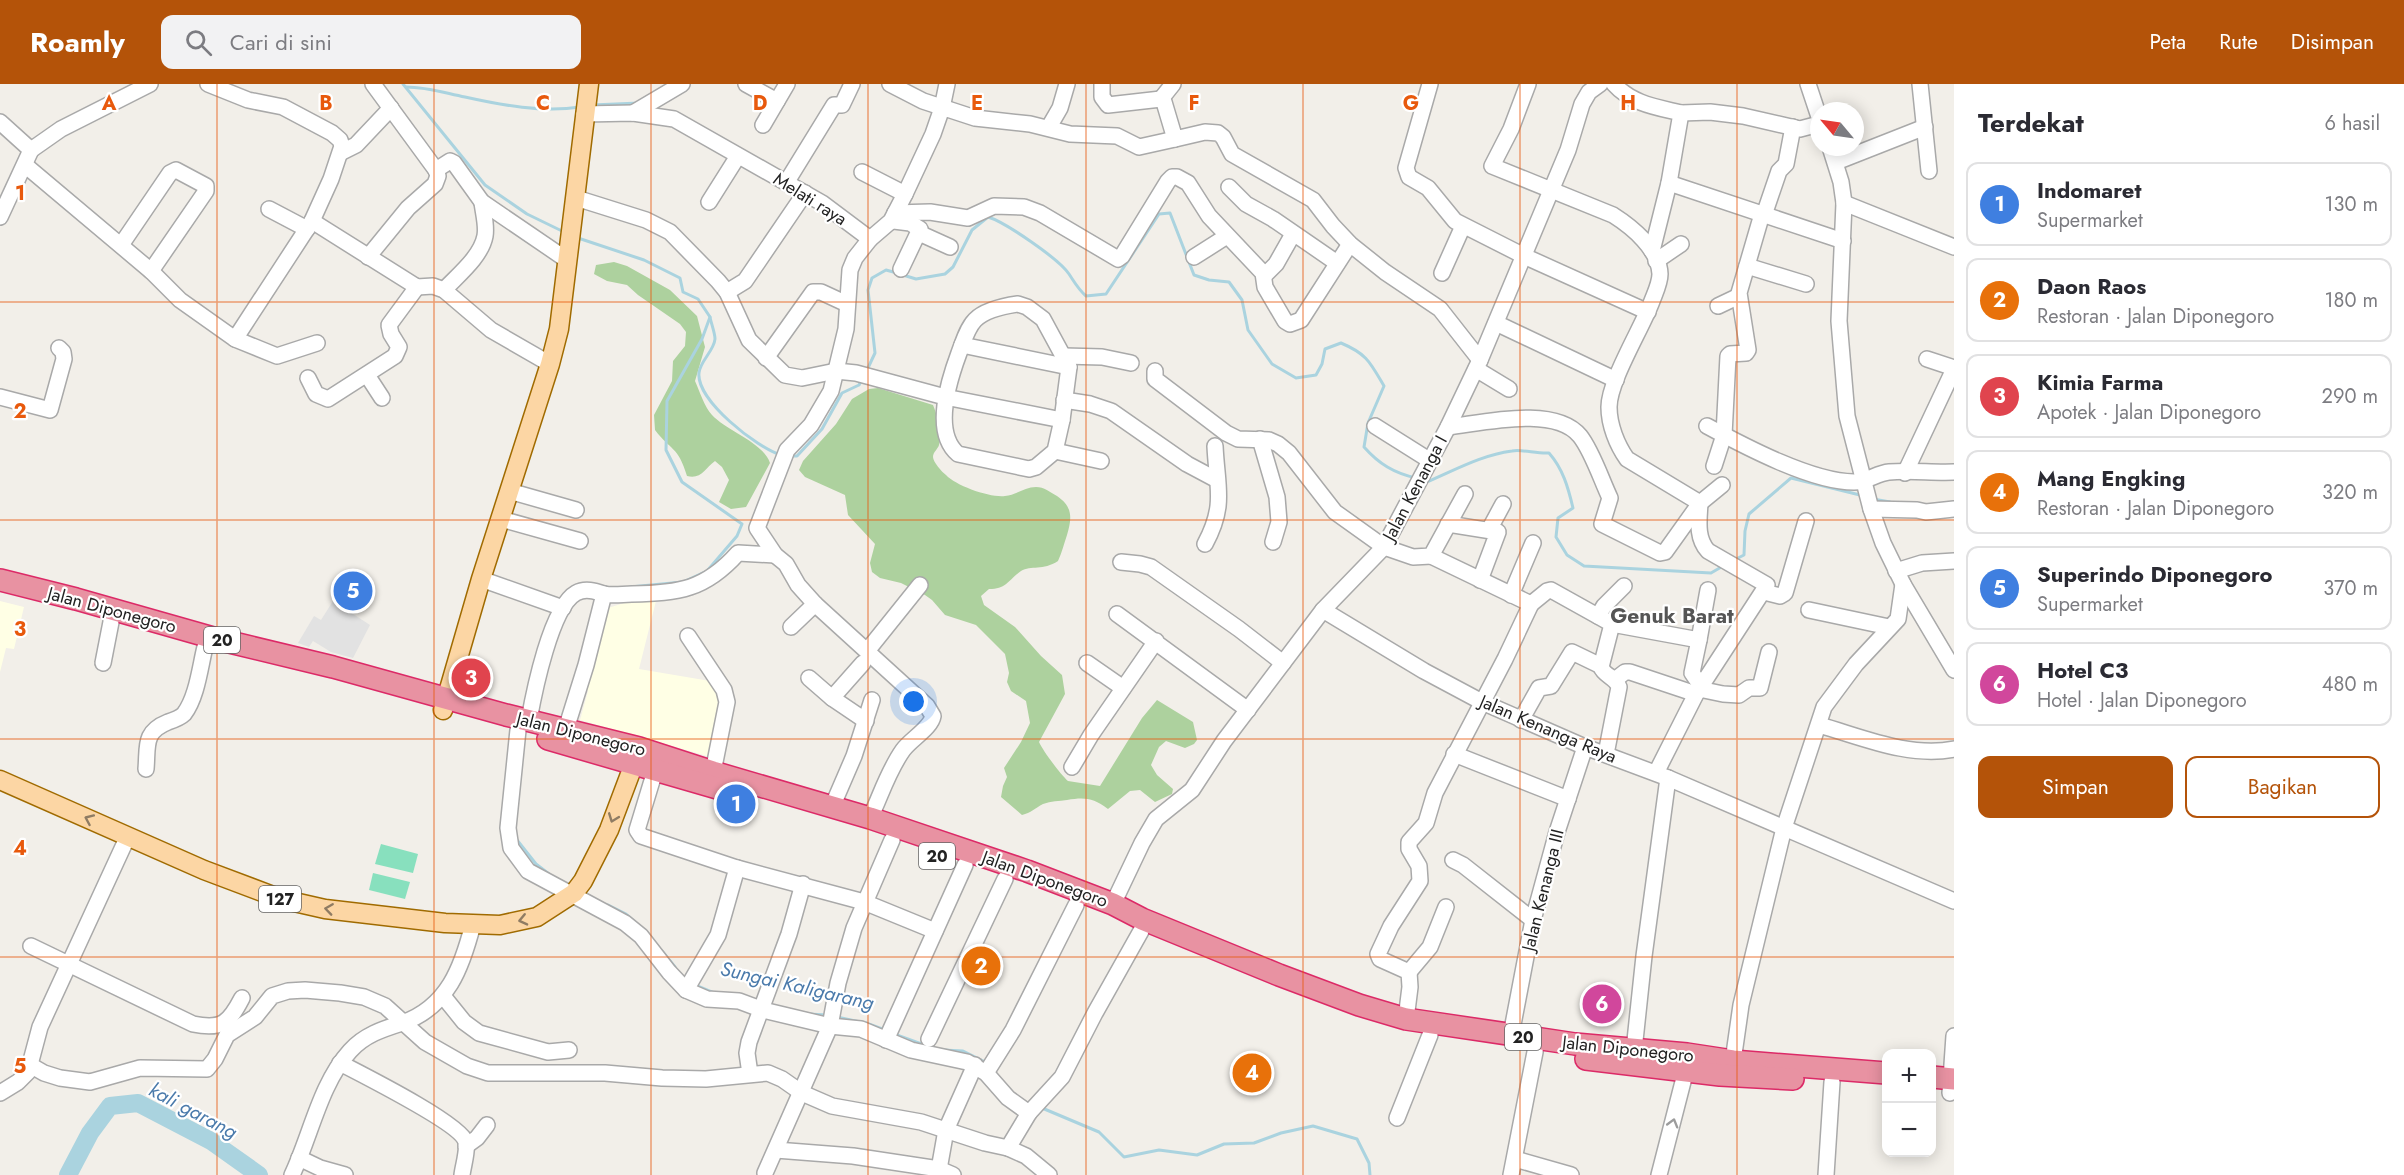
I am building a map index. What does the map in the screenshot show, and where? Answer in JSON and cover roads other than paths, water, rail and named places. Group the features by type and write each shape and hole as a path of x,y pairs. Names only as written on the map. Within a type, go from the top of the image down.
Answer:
{"highway":[{"name":"Jalan Diponegoro","path":"0,580 217,639 274,659 637,756"},
{"name":"Jalan Diponegoro","path":"0,593 205,647 274,659"},
{"name":"Jalan Diponegoro","path":"519,725 566,729 657,763 965,866 1113,904 1173,938 1331,1009 1430,1035 1535,1045 1687,1054 1726,1068"},
{"name":"Jalan Diponegoro","path":"657,763 713,772 870,818 1142,931 1173,938 1359,1005 1406,1019 1511,1035 1535,1045 1630,1066 1686,1070 1726,1068 1820,1076 1882,1073"},
{"name":"20","path":"1820,1076 1882,1086"}],"main road":[{"path":"444,704 560,329 586,102"},
{"path":"576,890 609,830 637,756"},
{"name":"127","path":"0,780 204,870 281,900 325,909 500,925 537,917 576,890"}],"street":[{"path":"0,217 31,150 61,129 148,84"},
{"path":"208,84 248,100 283,107 338,137 342,146 342,152 310,225 235,339"},
{"path":"368,257 408,208 435,184 438,176 436,170 373,84"},
{"path":"633,113 682,84"},
{"path":"746,84 777,101"},
{"path":"763,125 787,84"},
{"path":"786,183 834,105 842,105 852,84"},
{"path":"890,84 942,108 990,121 1051,125 1070,134 1117,136 1139,147 1205,132 1218,133 1237,158 1314,200 1350,244 1385,273 1435,305 1478,364 1509,388"},
{"path":"870,818 897,760 914,737 929,725 933,716 927,706 875,661 865,657 815,604 798,585 786,564 776,555 757,528 786,454 811,425 825,402 836,371 846,329 852,264 870,239 893,217 929,143 942,108 947,84"},
{"path":"1051,125 1065,95 1067,84"},
{"path":"1102,84 1102,97 1108,105 1161,99 1173,84"},
{"path":"1430,84 1406,173 1428,188 1450,218 1463,226 1648,312"},
{"path":"1528,84 1511,129 1492,166 1612,215 1628,225 1654,256 1660,276 1648,312 1616,380 1609,409 1612,428 1627,459 1700,503"},
{"path":"1614,84 1628,96 1646,105 1681,113 1710,112 1743,116 1794,128 1810,127"},
{"path":"1808,84 1814,102"},
{"path":"1920,84 1929,171"},
{"name":"Jalan Kenanga I","path":"1113,904 1152,826 1162,813 1192,790 1323,610 1384,547 1448,427 1478,364 1552,191 1590,87"},
{"path":"1161,99 1164,102 1175,139"},
{"name":"Melati raya","path":"586,102 633,113 674,119 805,193 837,213 870,239"},
{"path":"342,152 356,145 391,108"},
{"path":"1654,256 1681,113"},
{"path":"0,122 31,150"},
{"path":"1836,162 1925,127"},
{"path":"1714,466 1724,435 1728,356 1747,352 1739,296 1763,215 1779,171 1786,164 1794,128"},
{"path":"709,202 738,156"},
{"path":"1834,156 1844,203 1839,321 1847,416 1870,507 1883,543 1900,578 1954,670"},
{"path":"436,170 450,162 456,165 482,202 567,257"},
{"path":"25,165 152,271 180,300 235,339 262,348 274,356 317,343"},
{"path":"121,245 170,173 176,170 206,186 206,191 152,271"},
{"path":"862,172 905,194"},
{"path":"893,217 930,212 968,218 994,206 1024,207 1040,213 1118,259 1168,181 1175,176 1188,183 1209,216 1264,276 1265,287 1290,324 1301,321 1350,244"},
{"path":"1669,183 1843,241"},
{"path":"1229,187 1246,204 1273,219 1337,264"},
{"path":"727,292 745,281 805,193"},
{"path":"576,198 664,228 727,292 744,332 777,370 792,376 814,376 836,371 856,373 945,397 1062,420"},
{"path":"444,290 469,264 484,239 482,202"},
{"path":"1844,203 1954,247"},
{"path":"269,209 310,225 417,287"},
{"path":"893,217 919,228 919,233 901,269"},
{"path":"1442,273 1463,226"},
{"path":"919,233 950,247"},
{"path":"1264,276 1276,264 1293,234"},
{"path":"1194,256 1227,236"},
{"path":"1654,256 1681,244"},
{"path":"1747,266 1806,284"},
{"path":"308,378 316,394 328,399 397,353 399,347 391,334 389,325 417,287 423,285 444,290 491,330 550,364"},
{"path":"766,358 813,292 821,292 848,304"},
{"path":"1718,306 1739,296"},
{"path":"1018,304 1026,307 1043,319 1067,362 1062,420 1055,451 1036,466 1029,469 958,454 952,449 947,435 945,397 962,345 975,320 993,310 1018,304"},
{"path":"1496,323 1616,380"},
{"path":"962,345 1067,362 1102,357 1131,363"},
{"path":"0,397 50,410 64,359 63,352 59,348"},
{"path":"1905,473 1953,365 1927,359"},
{"path":"1155,370 1155,379 1220,430 1238,439 1269,440 1289,453 1335,512 1384,547 1413,557 1431,556 1531,604"},
{"path":"367,375 382,398"},
{"path":"1064,400 1090,404 1111,411 1187,464 1217,480"},
{"path":"1448,427 1534,417 1551,418 1565,425 1582,438 1610,498 1601,523 1660,553 1665,552 1700,503 1722,485"},
{"path":"1376,426 1426,465"},
{"path":"1707,426 1749,448 1815,474 1842,481 1865,484 1887,472 1954,472"},
{"path":"1260,439 1277,497 1279,522 1273,542"},
{"path":"1205,544 1214,527 1219,509 1215,446"},
{"path":"1055,451 1101,461"},
{"path":"509,490 576,510"},
{"path":"1431,556 1465,494"},
{"path":"1634,1050 1662,775 1698,690 1767,585 1708,551 1702,543 1698,526 1700,503"},
{"path":"1489,530 1503,504"},
{"path":"1870,507 1926,512 1954,509"},
{"path":"501,519 580,541"},
{"path":"1764,592 1780,596 1785,593 1806,521"},
{"path":"1448,524 1497,531 1499,534 1480,580"},
{"path":"1511,594 1533,543"},
{"path":"776,555 738,553 706,581 684,590 658,594 604,594 596,591 582,591 570,598 563,608 519,725 510,804 509,843 514,855 528,871 576,890 632,928 687,987 707,999 739,1001 831,1020 888,1036 923,1053 952,1057 986,1067 1008,1098 1032,1109"},
{"path":"1900,578 1922,563 1954,561"},
{"path":"1121,562 1145,565 1164,576 1239,628 1283,663"},
{"path":"1726,1068 1784,828 1824,707 1833,691 1900,615 1900,578"},
{"path":"481,579 563,608"},
{"path":"832,698 920,585"},
{"path":"1598,616 1604,606 1624,586"},
{"path":"1409,972 1380,959 1378,952 1407,898 1420,881 1419,866 1409,849 1409,842 1426,823 1436,793 1454,754 1531,604 1551,590 1612,624 1699,640"},
{"path":"1698,690 1692,673 1708,590"},
{"path":"566,729 604,594"},
{"path":"792,627 815,604"},
{"name":"Jalan Kenanga Raya","path":"1323,610 1424,671 1521,720 1662,775 1954,901"},
{"path":"1809,610 1889,627"},
{"path":"1117,614 1248,710"},
{"path":"103,663 111,622"},
{"path":"1606,754 1620,687 1616,680 1602,671 1601,666 1612,624"},
{"path":"688,636 724,690 727,702 713,772"},
{"path":"1072,767 1091,735 1156,641"},
{"path":"146,769 148,739 156,728 181,717 186,712 195,688 205,647"},
{"path":"1521,720 1539,688 1551,686 1572,652 1601,666"},
{"path":"1616,680 1625,672 1630,672 1698,690 1739,695 1749,688 1760,688 1769,652"},
{"path":"1087,663 1123,688"},
{"path":"809,678 832,698 866,721"},
{"path":"832,807 872,700"},
{"path":"1819,725 1855,738 1909,750 1942,752 1954,749"},
{"name":"Jalan Kenanga III","path":"1511,1035 1533,920 1586,747"},
{"path":"1454,754 1568,800"},
{"path":"657,763 637,832 644,837 737,868 864,902 935,931"},
{"path":"0,1093 18,1082 28,1072 32,1049 40,1027 128,836"},
{"path":"765,1173 802,1093 831,1020 838,983 864,902 892,840"},
{"path":"1453,860 1463,865 1533,920"},
{"path":"888,1036 965,866"},
{"path":"687,987 718,935 737,868"},
{"path":"929,1039 1018,878"},
{"path":"750,1074 747,1053 749,1042 789,934 803,884"},
{"path":"776,1150 853,1156 943,1173 946,1130 1050,960 1077,905"},
{"path":"1406,1019 1410,987 1409,972 1430,947 1446,907"},
{"path":"292,1175 340,1063 356,1044 366,1037 426,1011 443,996 461,967 473,924"},
{"path":"1008,1148 1032,1109 1062,1077 1104,996 1142,931"},
{"path":"31,946 179,1019 203,1026 221,1025 235,1012 242,998"},
{"path":"30,1065 60,1078 90,1082 140,1068 207,1070 227,1035 255,1017 272,996 305,990 364,997 386,1006 425,1042 467,1066 488,1074 605,1072 633,1076 695,1078 759,1072 775,1075 802,1093 832,1106 901,1117 1008,1148 1026,1156 1049,1175"},
{"path":"443,996 464,1022 479,1033 548,1052 569,1050"},
{"path":"1398,1118 1430,1035"},
{"path":"1945,1085 1954,1036"},
{"path":"1511,1175 1535,1045"},
{"path":"340,1063 435,1116 462,1136 466,1146 462,1175"},
{"path":"1659,1175 1686,1070"},
{"path":"1820,1076 1826,1175"},
{"path":"466,1146 477,1138 487,1125"},
{"path":"299,1158 320,1168 345,1175"},
{"path":"1515,1160 1572,1175"}],"waterway":[{"name":"Sungai Kaligarang","path":"403,84 485,185 527,214 564,232"},
{"path":"406,87 429,89 522,107 551,109 580,107"},
{"path":"592,105 639,103"},
{"path":"903,275 916,279 945,274 953,267 972,230 988,217 1018,233 1055,259 1086,296 1106,294 1159,214 1170,213 1194,275 1209,280 1229,282 1242,300 1248,330 1272,364 1296,378 1316,375 1322,364 1325,349 1341,343 1357,351 1367,360 1384,386 1368,423 1364,447 1387,467 1416,478"},
{"name":"Sungai Kaligarang","path":"578,238 644,260 680,278 683,292 698,299 710,317 702,339 667,401 666,450 682,482 742,524 737,536 707,571 683,582 630,587"},
{"path":"867,370 875,353 868,290 872,278 886,270 897,273"},
{"path":"710,317 715,339 699,373 707,396 717,409 744,433 770,451 781,455"},
{"path":"790,456 797,456 822,429 842,393 859,385 862,379"},
{"path":"1425,480 1429,481 1470,463 1501,453 1516,451 1549,453 1558,465 1573,508 1558,518 1556,537 1567,555 1584,566 1711,573 1723,566"},
{"path":"1734,560 1744,555 1745,531 1749,514 1791,478 1864,496"},
{"path":"1873,499 1890,502"},
{"name":"Sungai Kaligarang","path":"517,840 536,864 549,874"},
{"name":"Sungai Kaligarang","path":"608,905 626,914 635,922"},
{"name":"Sungai Kaligarang","path":"662,951 675,967"},
{"name":"Sungai Kaligarang","path":"695,985 714,993"},
{"name":"Sungai Kaligarang","path":"807,1014 828,1015"},
{"name":"Sungai Kaligarang","path":"837,1017 860,1022"},
{"name":"Sungai Kaligarang","path":"866,1023 885,1030"},
{"name":"Sungai Kaligarang","path":"894,1034 927,1046"},
{"name":"Sungai Kaligarang","path":"943,1050 963,1051 987,1063"},
{"name":"kali garang","path":"68,1175 90,1133 110,1106 138,1103 211,1141 259,1175"},
{"name":"Sungai Kaligarang","path":"1042,1108 1099,1132 1124,1157 1159,1150 1197,1155 1224,1144 1254,1143 1281,1133 1313,1126 1357,1139 1369,1163 1370,1175"}],"place":[{"name":"Superindo Diponegoro","path":"353,591"},
{"name":"Kimia Farma","path":"471,678"},
{"name":"Indomaret","path":"736,804"},
{"name":"Daon Raos","path":"981,966"},
{"name":"Hotel C3","path":"1602,1004"},
{"name":"Mang Engking","path":"1252,1073"}],"district":[{"name":"Genuk Barat","path":"1672,616"}]}
